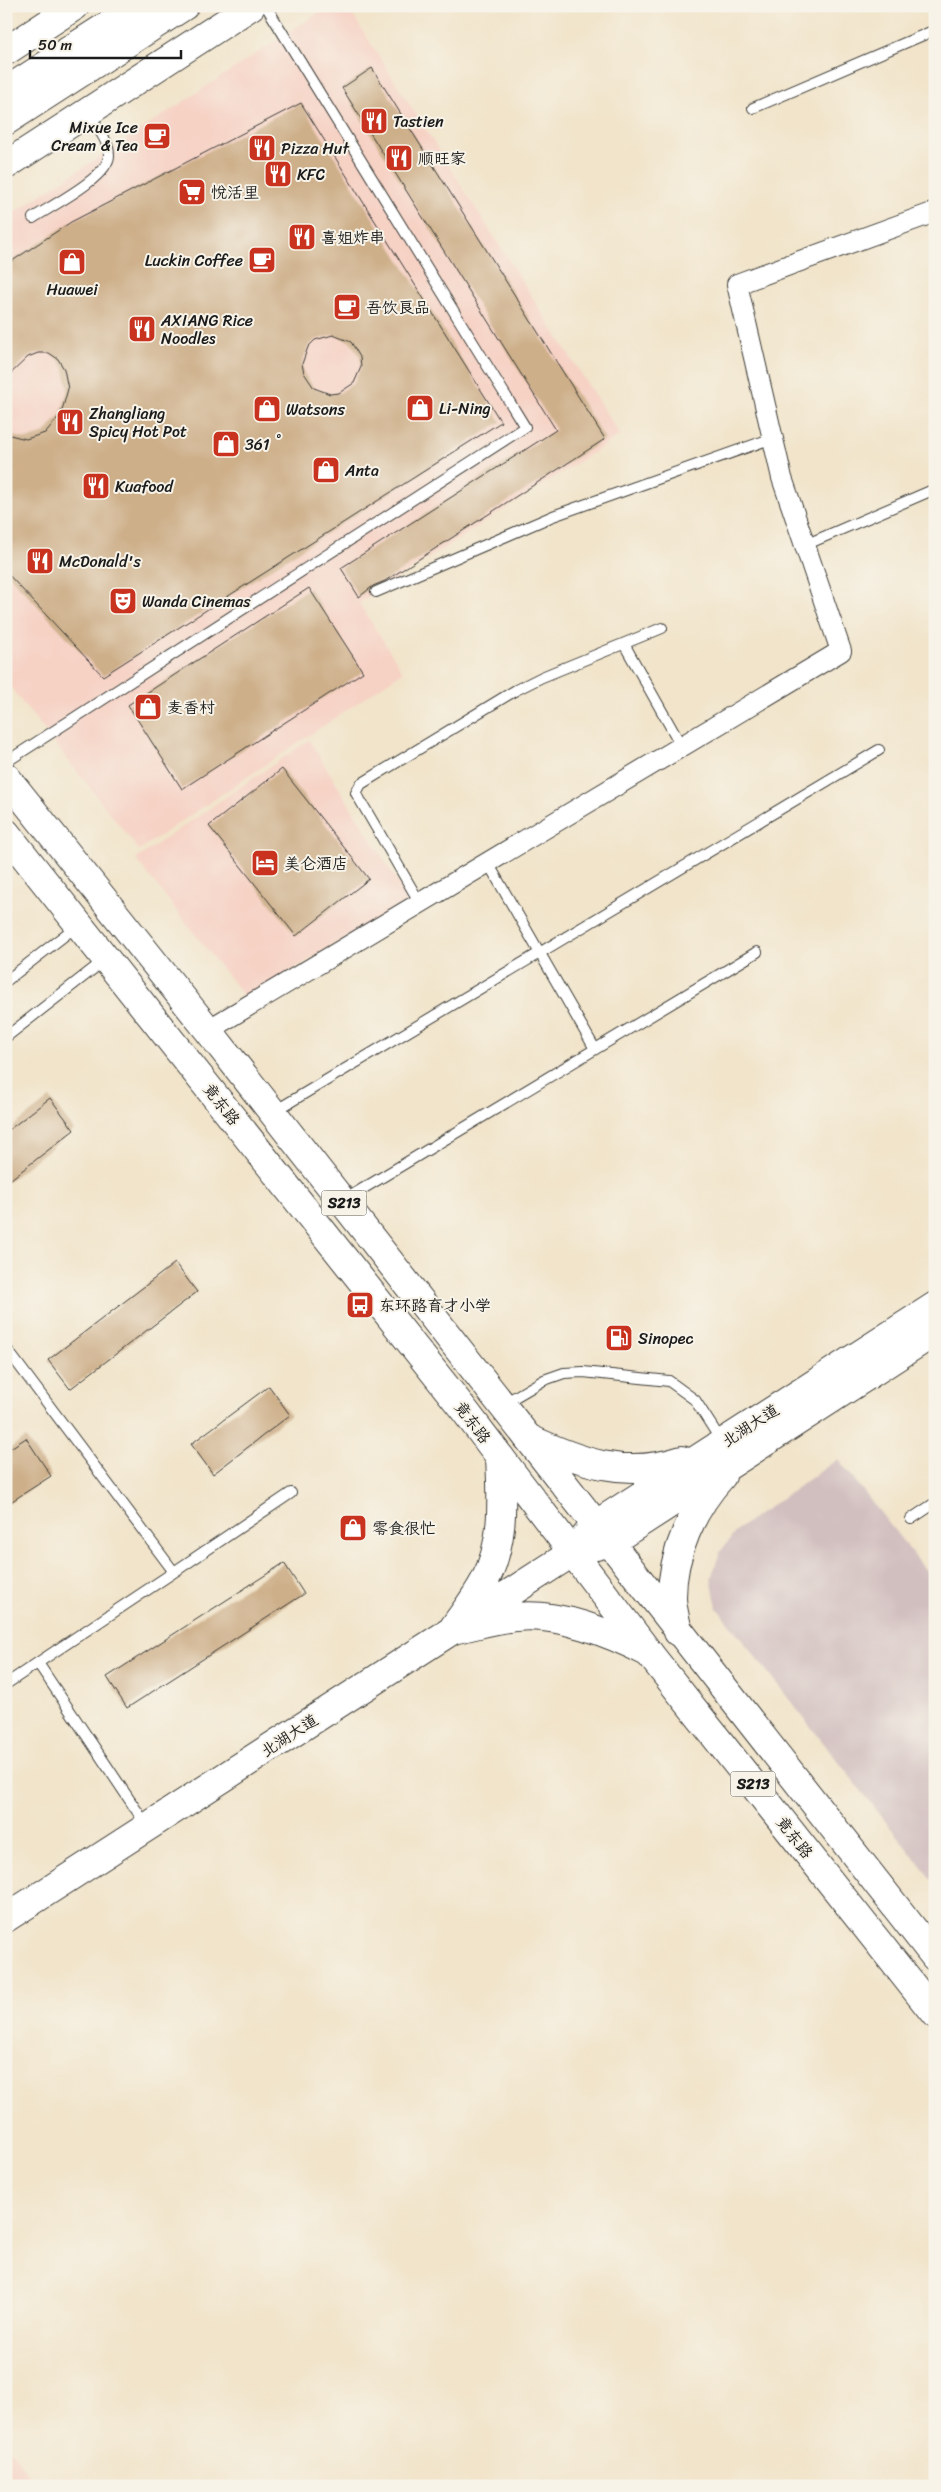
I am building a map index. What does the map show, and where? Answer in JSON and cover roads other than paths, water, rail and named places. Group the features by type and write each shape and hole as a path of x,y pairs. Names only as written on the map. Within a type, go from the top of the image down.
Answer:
{"main road":[{"path":"6,51 75,6"},
{"path":"6,91 138,6"},
{"path":"6,121 184,6"},
{"path":"6,165 251,6"},
{"name":"竟东路","path":"6,777 208,1030 678,1632 935,1957"},
{"name":"竟东路","path":"6,834 500,1457 649,1652 935,2014"},
{"name":"北湖大道","path":"6,1918 729,1452 935,1306"},
{"name":"北湖大道","path":"729,1452 935,1332"},
{"path":"528,1438 581,1459 604,1466 629,1470 659,1468 689,1458 729,1452"},
{"path":"678,1632 672,1598 674,1573 685,1534 729,1452"},
{"path":"452,1630 484,1582 495,1556 502,1501 500,1457"},
{"path":"452,1630 517,1616 544,1618 602,1632 649,1652"}],"street":[{"path":"208,1030 841,652 782,478 737,284 935,212"}],"lane":[{"path":"6,762 524,427 266,6"},
{"path":"753,108 935,30"},
{"path":"33,218 99,175 108,163 108,147 87,113"},
{"path":"376,592 553,516 773,438"},
{"path":"805,545 935,489"},
{"path":"420,903 364,810 356,793 362,784 516,690 542,677 662,628"},
{"path":"624,644 682,747"},
{"path":"273,1113 879,750"},
{"path":"488,863 595,1049"},
{"path":"6,981 79,924"},
{"path":"342,1201 757,952"},
{"path":"6,1037 106,959"},
{"path":"6,1348 174,1572"},
{"path":"502,1405 544,1380 564,1373 583,1372 669,1381 695,1400 729,1452"},
{"path":"6,1684 291,1493"},
{"path":"911,1519 935,1503"},
{"path":"38,1663 147,1827"}],"place":[{"name":"Tastien","path":"374,121"},
{"name":"Mixue Ice Cream & Tea","path":"157,136"},
{"name":"Pizza Hut","path":"262,148"},
{"name":"顺旺家","path":"399,158"},
{"name":"KFC","path":"278,174"},
{"name":"悦活里","path":"192,192"},
{"name":"喜姐炸串","path":"302,237"},
{"name":"Luckin Coffee","path":"262,260"},
{"name":"Huawei","path":"72,262"},
{"name":"吾饮良品","path":"347,307"},
{"name":"AXIANG Rice Noodles","path":"142,329"},
{"name":"Li-Ning","path":"420,408"},
{"name":"Watsons","path":"267,409"},
{"name":"Zhangliang Spicy Hot Pot","path":"70,422"},
{"name":"361˚","path":"226,444"},
{"name":"Anta","path":"326,470"},
{"name":"Kuafood","path":"96,486"},
{"name":"McDonald's","path":"40,561"},
{"name":"Wanda Cinemas","path":"123,601"},
{"name":"麦香村","path":"148,707"},
{"name":"美仑酒店","path":"265,863"},
{"name":"东环路育才小学","path":"360,1305"},
{"name":"Sinopec","path":"619,1338"},
{"name":"零食很忙","path":"353,1528"}]}
